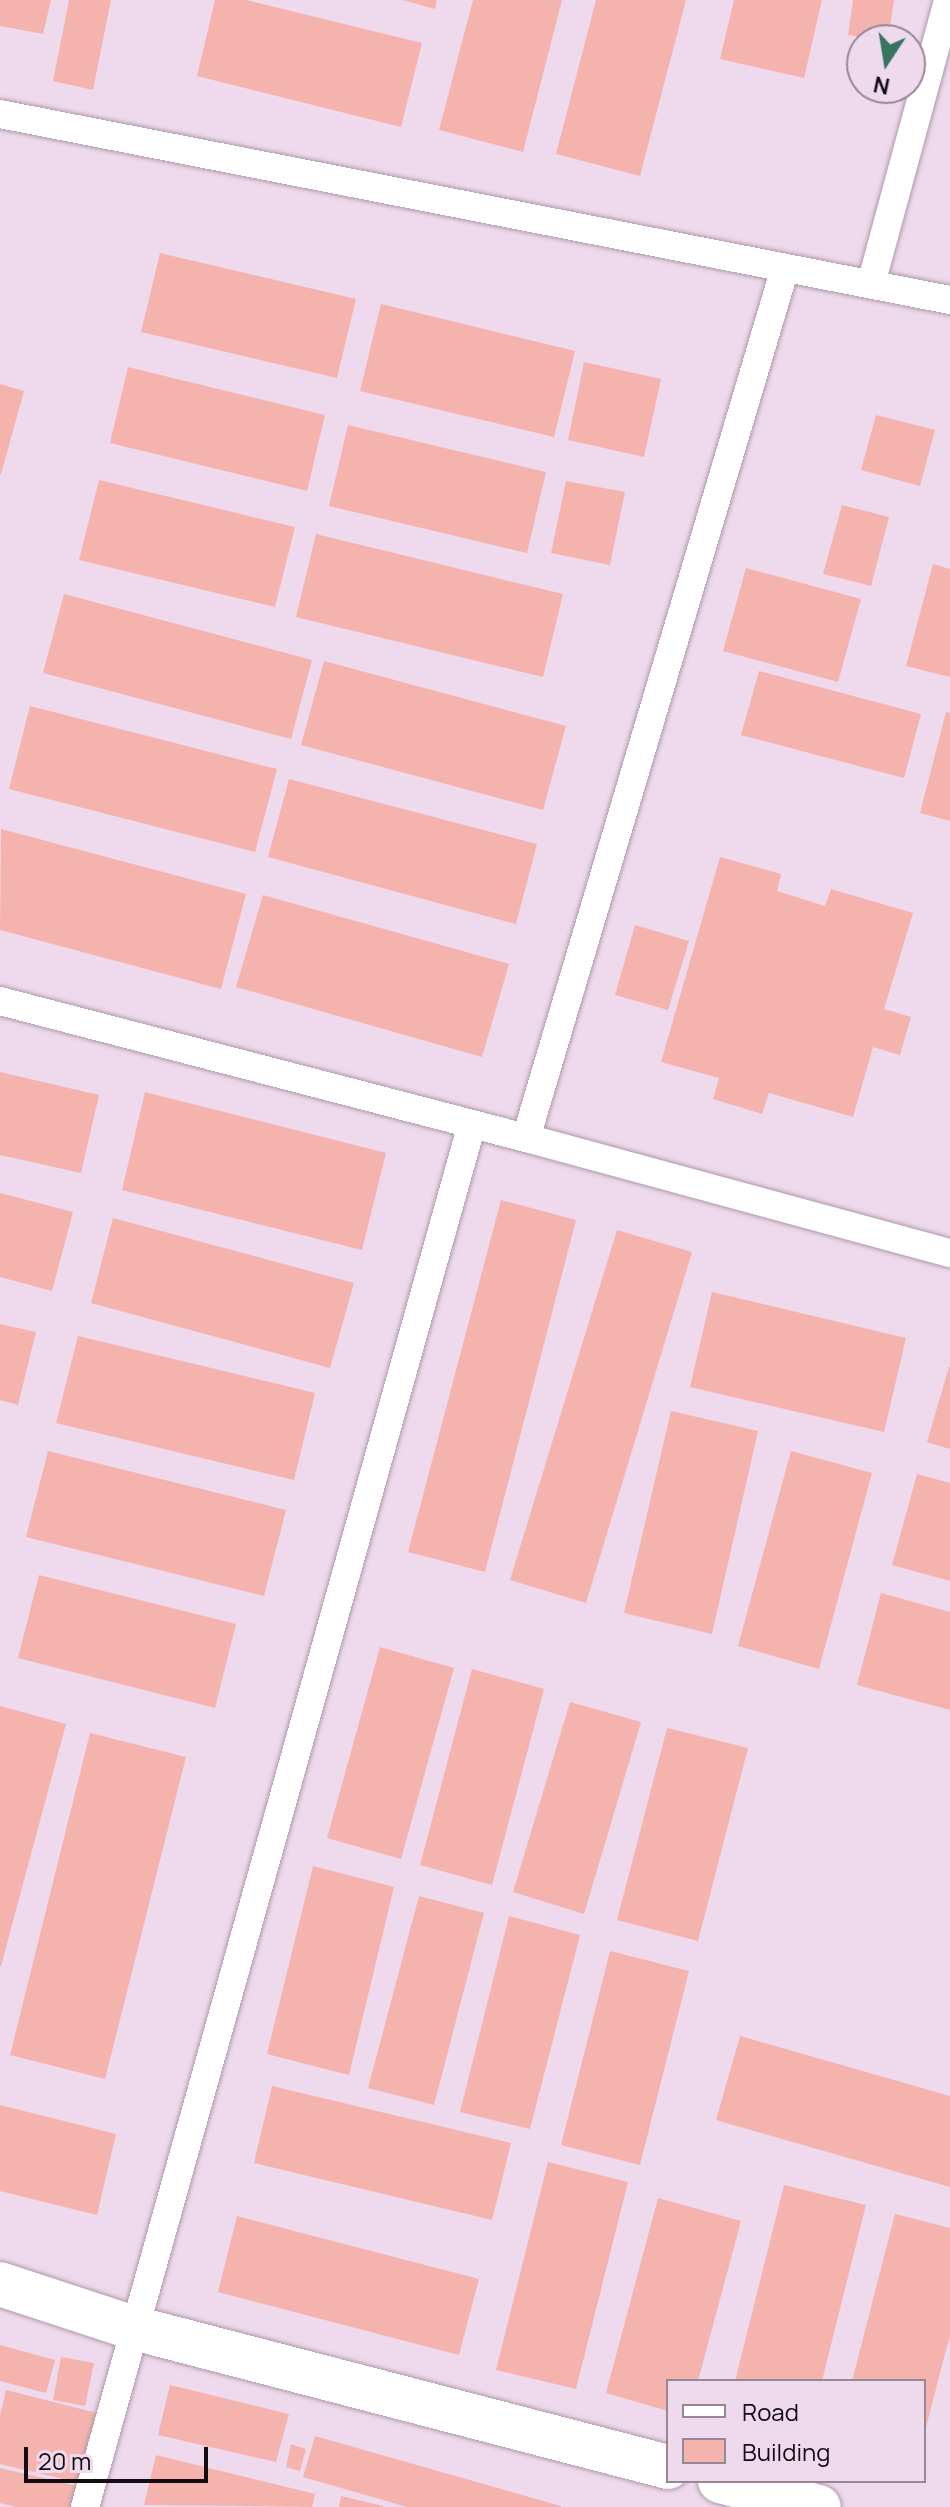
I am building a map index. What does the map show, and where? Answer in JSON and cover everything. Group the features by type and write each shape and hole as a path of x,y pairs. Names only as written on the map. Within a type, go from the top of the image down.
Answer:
{"street":[{"path":"0,2284 134,2328 666,2466"},
{"path":"728,2483 819,2507"}],"lane":[{"path":"871,284 948,0"},
{"path":"0,114 950,300"},
{"path":"526,1138 785,268"},
{"path":"0,1001 526,1138 950,1253"},
{"path":"85,2507 472,1124"}],"building":[{"path":"0,0 51,0 43,34 0,26"},
{"path":"69,0 111,0 93,90 53,81"},
{"path":"215,0 246,0 422,43 401,127 197,76"},
{"path":"403,0 437,0 435,9"},
{"path":"473,0 562,0 523,152 439,130"},
{"path":"596,0 686,0 640,176 556,154"},
{"path":"734,0 822,0 804,78 720,59"},
{"path":"853,0 894,0 890,24 850,24"},
{"path":"160,253 356,299 337,378 141,332"},
{"path":"381,304 575,351 554,437 360,391"},
{"path":"584,362 661,379 644,457 568,440"},
{"path":"128,367 325,415 307,491 110,443"},
{"path":"0,384 24,391 1,474 0,474"},
{"path":"876,415 935,430 920,486 861,470"},
{"path":"348,425 546,472 527,553 329,506"},
{"path":"99,480 295,527 275,607 79,560"},
{"path":"566,481 625,492 610,565 551,553"},
{"path":"842,505 889,517 871,586 823,574"},
{"path":"316,534 563,594 543,677 296,617"},
{"path":"933,564 950,569 950,677 906,666"},
{"path":"746,568 861,599 838,682 723,651"},
{"path":"64,594 312,660 291,739 43,673"},
{"path":"324,661 566,726 543,810 301,745"},
{"path":"759,671 921,714 904,778 741,735"},
{"path":"30,706 277,769 255,852 9,789"},
{"path":"946,712 950,713 950,821 920,813"},
{"path":"289,779 537,844 516,924 268,857"},
{"path":"1,829 246,894 221,989 0,930"},
{"path":"720,857 781,874 777,891 825,906 831,889 913,913 884,1009 911,1017 900,1055 873,1047 853,1117 769,1093 762,1114 713,1099 719,1078 661,1062"},
{"path":"263,895 509,964 482,1057 236,987"},
{"path":"635,925 689,941 668,1010 615,995"},
{"path":"0,1072 99,1095 81,1173 0,1155"},
{"path":"145,1092 386,1153 362,1250 122,1190"},
{"path":"0,1193 73,1212 52,1291 0,1277"},
{"path":"501,1200 576,1220 485,1572 408,1552"},
{"path":"113,1218 354,1283 330,1368 91,1303"},
{"path":"617,1230 692,1252 586,1603 510,1580"},
{"path":"712,1292 906,1338 884,1432 690,1387"},
{"path":"0,1324 36,1332 18,1405 0,1400"},
{"path":"78,1336 315,1393 294,1480 56,1423"},
{"path":"950,1367 950,1449 927,1442"},
{"path":"671,1411 758,1431 712,1634 624,1613"},
{"path":"48,1451 286,1510 264,1596 26,1537"},
{"path":"791,1451 872,1473 819,1669 738,1646"},
{"path":"917,1474 950,1483 950,1581 892,1565"},
{"path":"39,1575 236,1624 215,1708 18,1658"},
{"path":"881,1593 950,1612 950,1710 857,1685"},
{"path":"380,1647 454,1668 401,1859 327,1838"},
{"path":"472,1669 544,1689 492,1885 420,1865"},
{"path":"570,1702 641,1722 584,1914 513,1892"},
{"path":"0,1706 66,1724 1,1966 0,1966"},
{"path":"667,1728 748,1748 698,1941 617,1920"},
{"path":"90,1733 186,1757 105,2079 10,2055"},
{"path":"313,1866 394,1887 349,2075 267,2054"},
{"path":"419,1896 484,1913 434,2105 368,2088"},
{"path":"509,1916 580,1935 530,2129 460,2112"},
{"path":"610,1951 689,1971 640,2165 561,2145"},
{"path":"740,2036 950,2096 950,2187 716,2120"},
{"path":"272,2086 511,2143 492,2220 254,2163"},
{"path":"0,2105 116,2134 97,2215 0,2191"},
{"path":"548,2162 628,2182 576,2389 496,2370"},
{"path":"784,2185 866,2205 822,2379 736,2379"},
{"path":"658,2198 741,2221 699,2379 666,2379 666,2410 606,2393"},
{"path":"895,2214 950,2228 950,2335 926,2427 926,2379 853,2379"},
{"path":"237,2216 479,2279 459,2355 218,2292"},
{"path":"0,2345 55,2360 46,2393 0,2381"},
{"path":"61,2357 94,2363 85,2406 53,2400"},
{"path":"170,2385 289,2414 276,2462 158,2435"},
{"path":"6,2390 101,2414 84,2484 0,2464 0,2416"},
{"path":"315,2436 561,2507 407,2507 303,2477"},
{"path":"291,2444 306,2449 300,2471 286,2467"},
{"path":"156,2455 315,2494 312,2507 144,2505"},
{"path":"0,2468 82,2487 77,2507 16,2507 0,2503"},
{"path":"341,2496 383,2506 383,2507 339,2507"}]}
